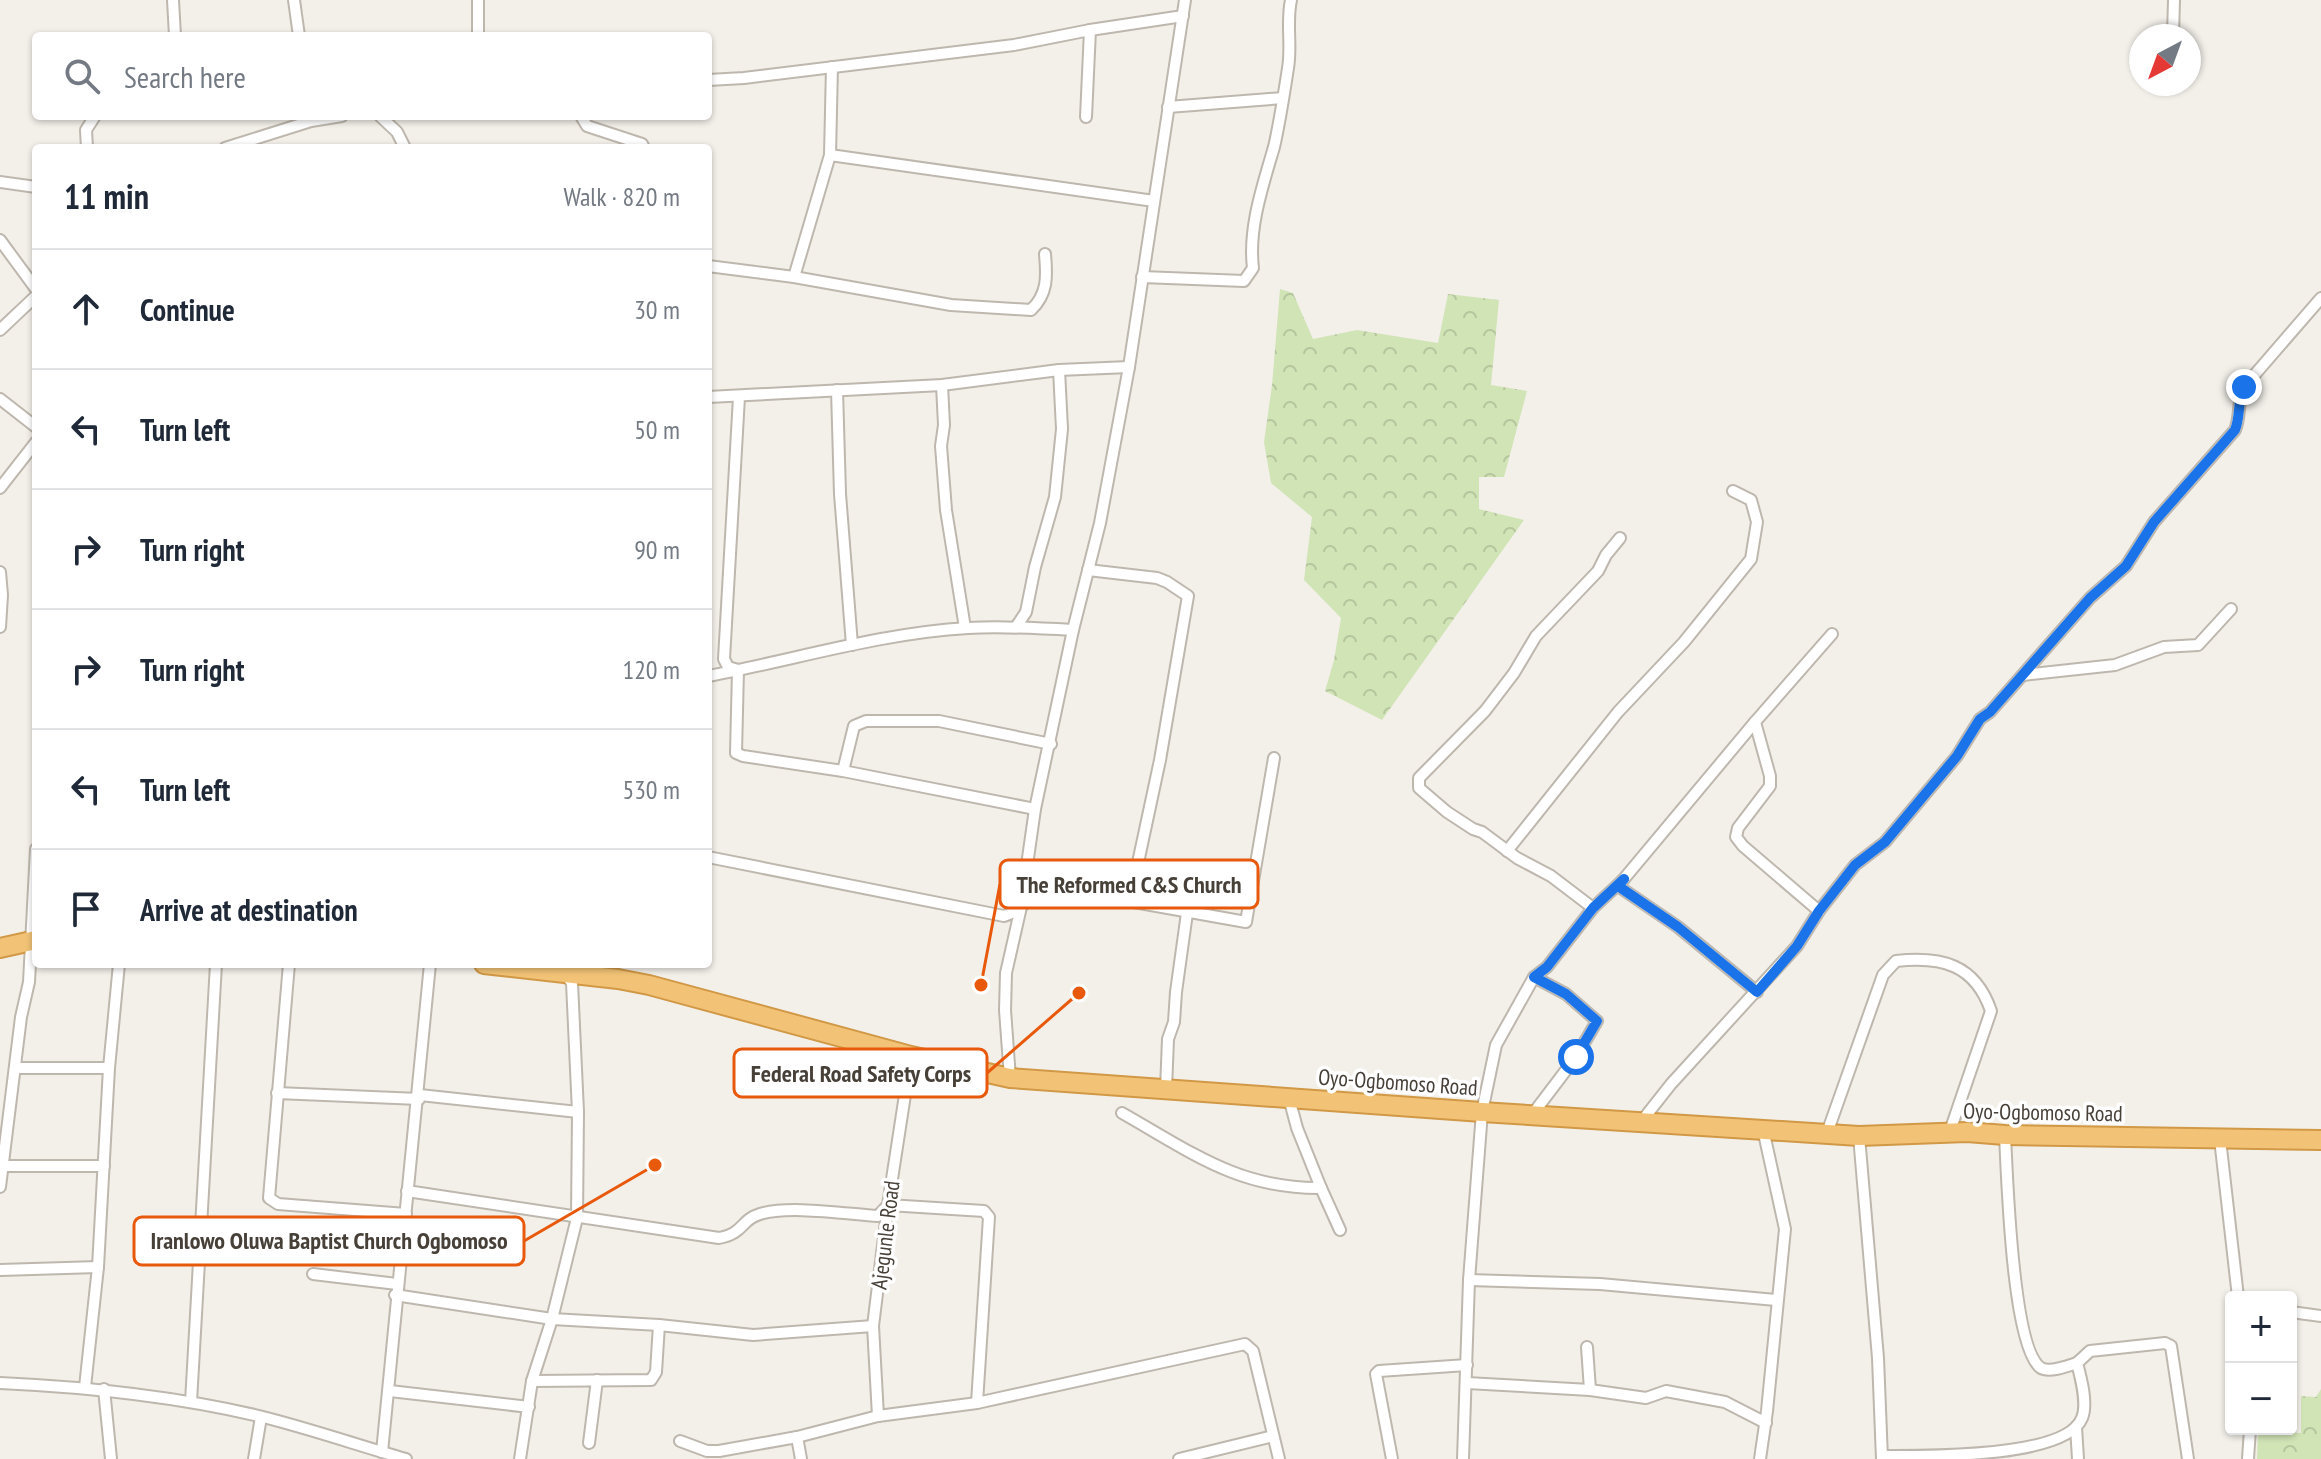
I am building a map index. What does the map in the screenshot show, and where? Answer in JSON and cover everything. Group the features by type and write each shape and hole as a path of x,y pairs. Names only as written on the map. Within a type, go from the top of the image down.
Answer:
{"highway":[{"path":"0,948 32,940"},
{"name":"Oyo-Ogbomoso Road","path":"565,968 649,985 911,1056 1010,1078 1859,1136 1967,1132 2321,1140"}],"street":[{"path":"173,0 175,32"},
{"path":"294,0 298,32"},
{"path":"478,0 478,32"},
{"path":"1010,1078 1005,1010 1006,973 1021,907 1035,809 1073,630 1100,523 1129,367 1185,0"},
{"path":"1142,277 1244,281 1253,268 1251,252 1257,210 1289,62 1291,0"},
{"path":"2173,24 2174,0"},
{"path":"712,80 1014,45 1183,16"},
{"path":"1086,117 1090,30"},
{"path":"794,277 830,155 832,67"},
{"path":"1168,107 1283,98"},
{"path":"87,144 86,130 92,120"},
{"path":"237,144 308,120"},
{"path":"384,120 397,132 403,144"},
{"path":"583,120 587,126 642,144"},
{"path":"830,155 1154,201"},
{"path":"0,182 32,186"},
{"path":"0,240 32,284"},
{"path":"712,267 794,277 951,305 1031,310 1041,300 1047,278 1045,254"},
{"path":"1641,1122 1671,1084 1797,946 1819,911 1855,865 1885,842 1957,756 1980,719 2090,598 2126,566 2154,522 2235,430 2239,418 2238,398 2244,387 2321,298"},
{"path":"0,330 32,300"},
{"path":"712,397 942,385 1059,370 1129,367"},
{"path":"1016,627 1026,612 1055,497 1062,429 1059,370"},
{"path":"942,385 944,425 941,446 946,510 965,628"},
{"path":"837,390 840,494 852,645"},
{"path":"738,670 728,667 724,659 739,397"},
{"path":"0,399 32,424"},
{"path":"0,488 32,447"},
{"path":"1507,851 1618,712 1684,642 1751,559 1757,522 1751,500 1733,491"},
{"path":"1593,908 1551,876 1447,812 1419,788 1419,778 1485,711 1514,673 1536,636 1598,571 1620,538"},
{"path":"1088,570 1157,578 1188,596 1160,760 1130,900"},
{"path":"0,572 0,627"},
{"path":"2023,675 2090,670 2115,665 2164,647 2198,645 2231,609"},
{"path":"712,675 852,645 965,628 1073,630"},
{"path":"1757,992 1678,927 1618,886 1832,634"},
{"path":"738,670 736,753 1035,809"},
{"path":"843,771 854,726 866,721 939,721 1051,744"},
{"path":"1755,722 1770,786 1738,828 1736,837 1819,911"},
{"path":"712,858 1004,916 1014,913 1038,890 1050,887 1242,923 1248,920 1274,758"},
{"path":"1463,1459 1469,1280 1482,1112 1496,1045 1534,977 1547,967 1593,908 1624,879"},
{"path":"1166,1089 1168,1039 1174,1022 1187,913"},
{"path":"0,1187 21,1017 32,957"},
{"path":"1827,1133 1883,975 1896,961 1913,959 1935,960 1959,967 1986,998 1991,1011 1949,1134"},
{"path":"85,1387 98,1267 109,1068 119,968"},
{"path":"191,1402 216,968"},
{"path":"289,968 269,1198 278,1204 406,1214"},
{"path":"382,1452 430,968"},
{"path":"520,1459 532,1381 552,1319 577,1218 578,1112 572,983 565,968"},
{"path":"1532,1115 1576,1057 1597,1021 1566,994 1534,977"},
{"name":"Ajegunle Road","path":"878,1416 873,1326 911,1056"},
{"path":"15,1068 109,1068"},
{"path":"277,1093 419,1099"},
{"path":"419,1099 420,1095 578,1112"},
{"path":"1289,1098 1297,1128 1340,1230"},
{"path":"1122,1113 1204,1161 1251,1180 1288,1188 1321,1188"},
{"path":"1760,1459 1785,1229 1763,1128"},
{"path":"2005,1135 2012,1265 2029,1353 2041,1368 2047,1370 2077,1363 2090,1351 2165,1343 2171,1346 2188,1459"},
{"path":"1859,1136 1878,1358 1882,1458 1976,1457 2054,1441 2076,1427 2082,1418 2084,1404 2077,1363"},
{"path":"2220,1139 2237,1291"},
{"path":"3,1166 104,1166"},
{"path":"407,1191 719,1238 741,1230 748,1219 761,1213 780,1210 878,1216 888,1205 984,1211 989,1217 977,1403"},
{"path":"0,1270 98,1267"},
{"path":"313,1274 552,1319 659,1325 767,1336 873,1326"},
{"path":"1469,1280 1600,1284 1776,1300"},
{"path":"2297,1313 2321,1316"},
{"path":"532,1381 651,1380 655,1377 659,1325"},
{"path":"680,1441 707,1451 719,1451 797,1437 878,1416 977,1403 1245,1344 1253,1351 1279,1459"},
{"path":"1587,1347 1590,1390"},
{"path":"1392,1459 1376,1374 1379,1371 1467,1365"},
{"path":"589,1443 597,1380"},
{"path":"0,1383 85,1387 191,1402 261,1417 406,1459"},
{"path":"1467,1383 1590,1390 1646,1398 1666,1391 1725,1402 1766,1423"},
{"path":"104,1389 111,1459"},
{"path":"390,1391 529,1407"},
{"path":"254,1459 261,1417"},
{"path":"2076,1427 2078,1459"},
{"path":"2248,1459 2250,1435"},
{"path":"1179,1459 1273,1436"},
{"path":"797,1437 801,1459"}],"green space":[{"path":"1280,289 1293,293 1313,339 1357,330 1438,343 1448,294 1499,300 1491,385 1527,391 1504,477 1479,477 1479,509 1524,520 1382,720 1325,691 1341,618 1304,580 1312,517 1271,483 1264,442"},
{"path":"2321,1389 2321,1459 2257,1459 2258,1435 2301,1433 2301,1396 2316,1397"}],"place":[{"name":"The Reformed C&S Church","path":"981,985"},
{"name":"Federal Road Safety Corps","path":"1079,993"},
{"name":"Iranlowo Oluwa Baptist Church Ogbomoso","path":"655,1165"}],"route":[{"path":"1576,1057 1597,1021 1566,994 1534,977 1547,967 1593,908 1624,879 1618,886 1678,927 1757,992 1797,946 1819,911 1855,865 1885,842 1957,756 1980,719 1990,712 2090,598 2126,566 2154,522 2235,430 2239,418 2238,398 2244,387"}]}
